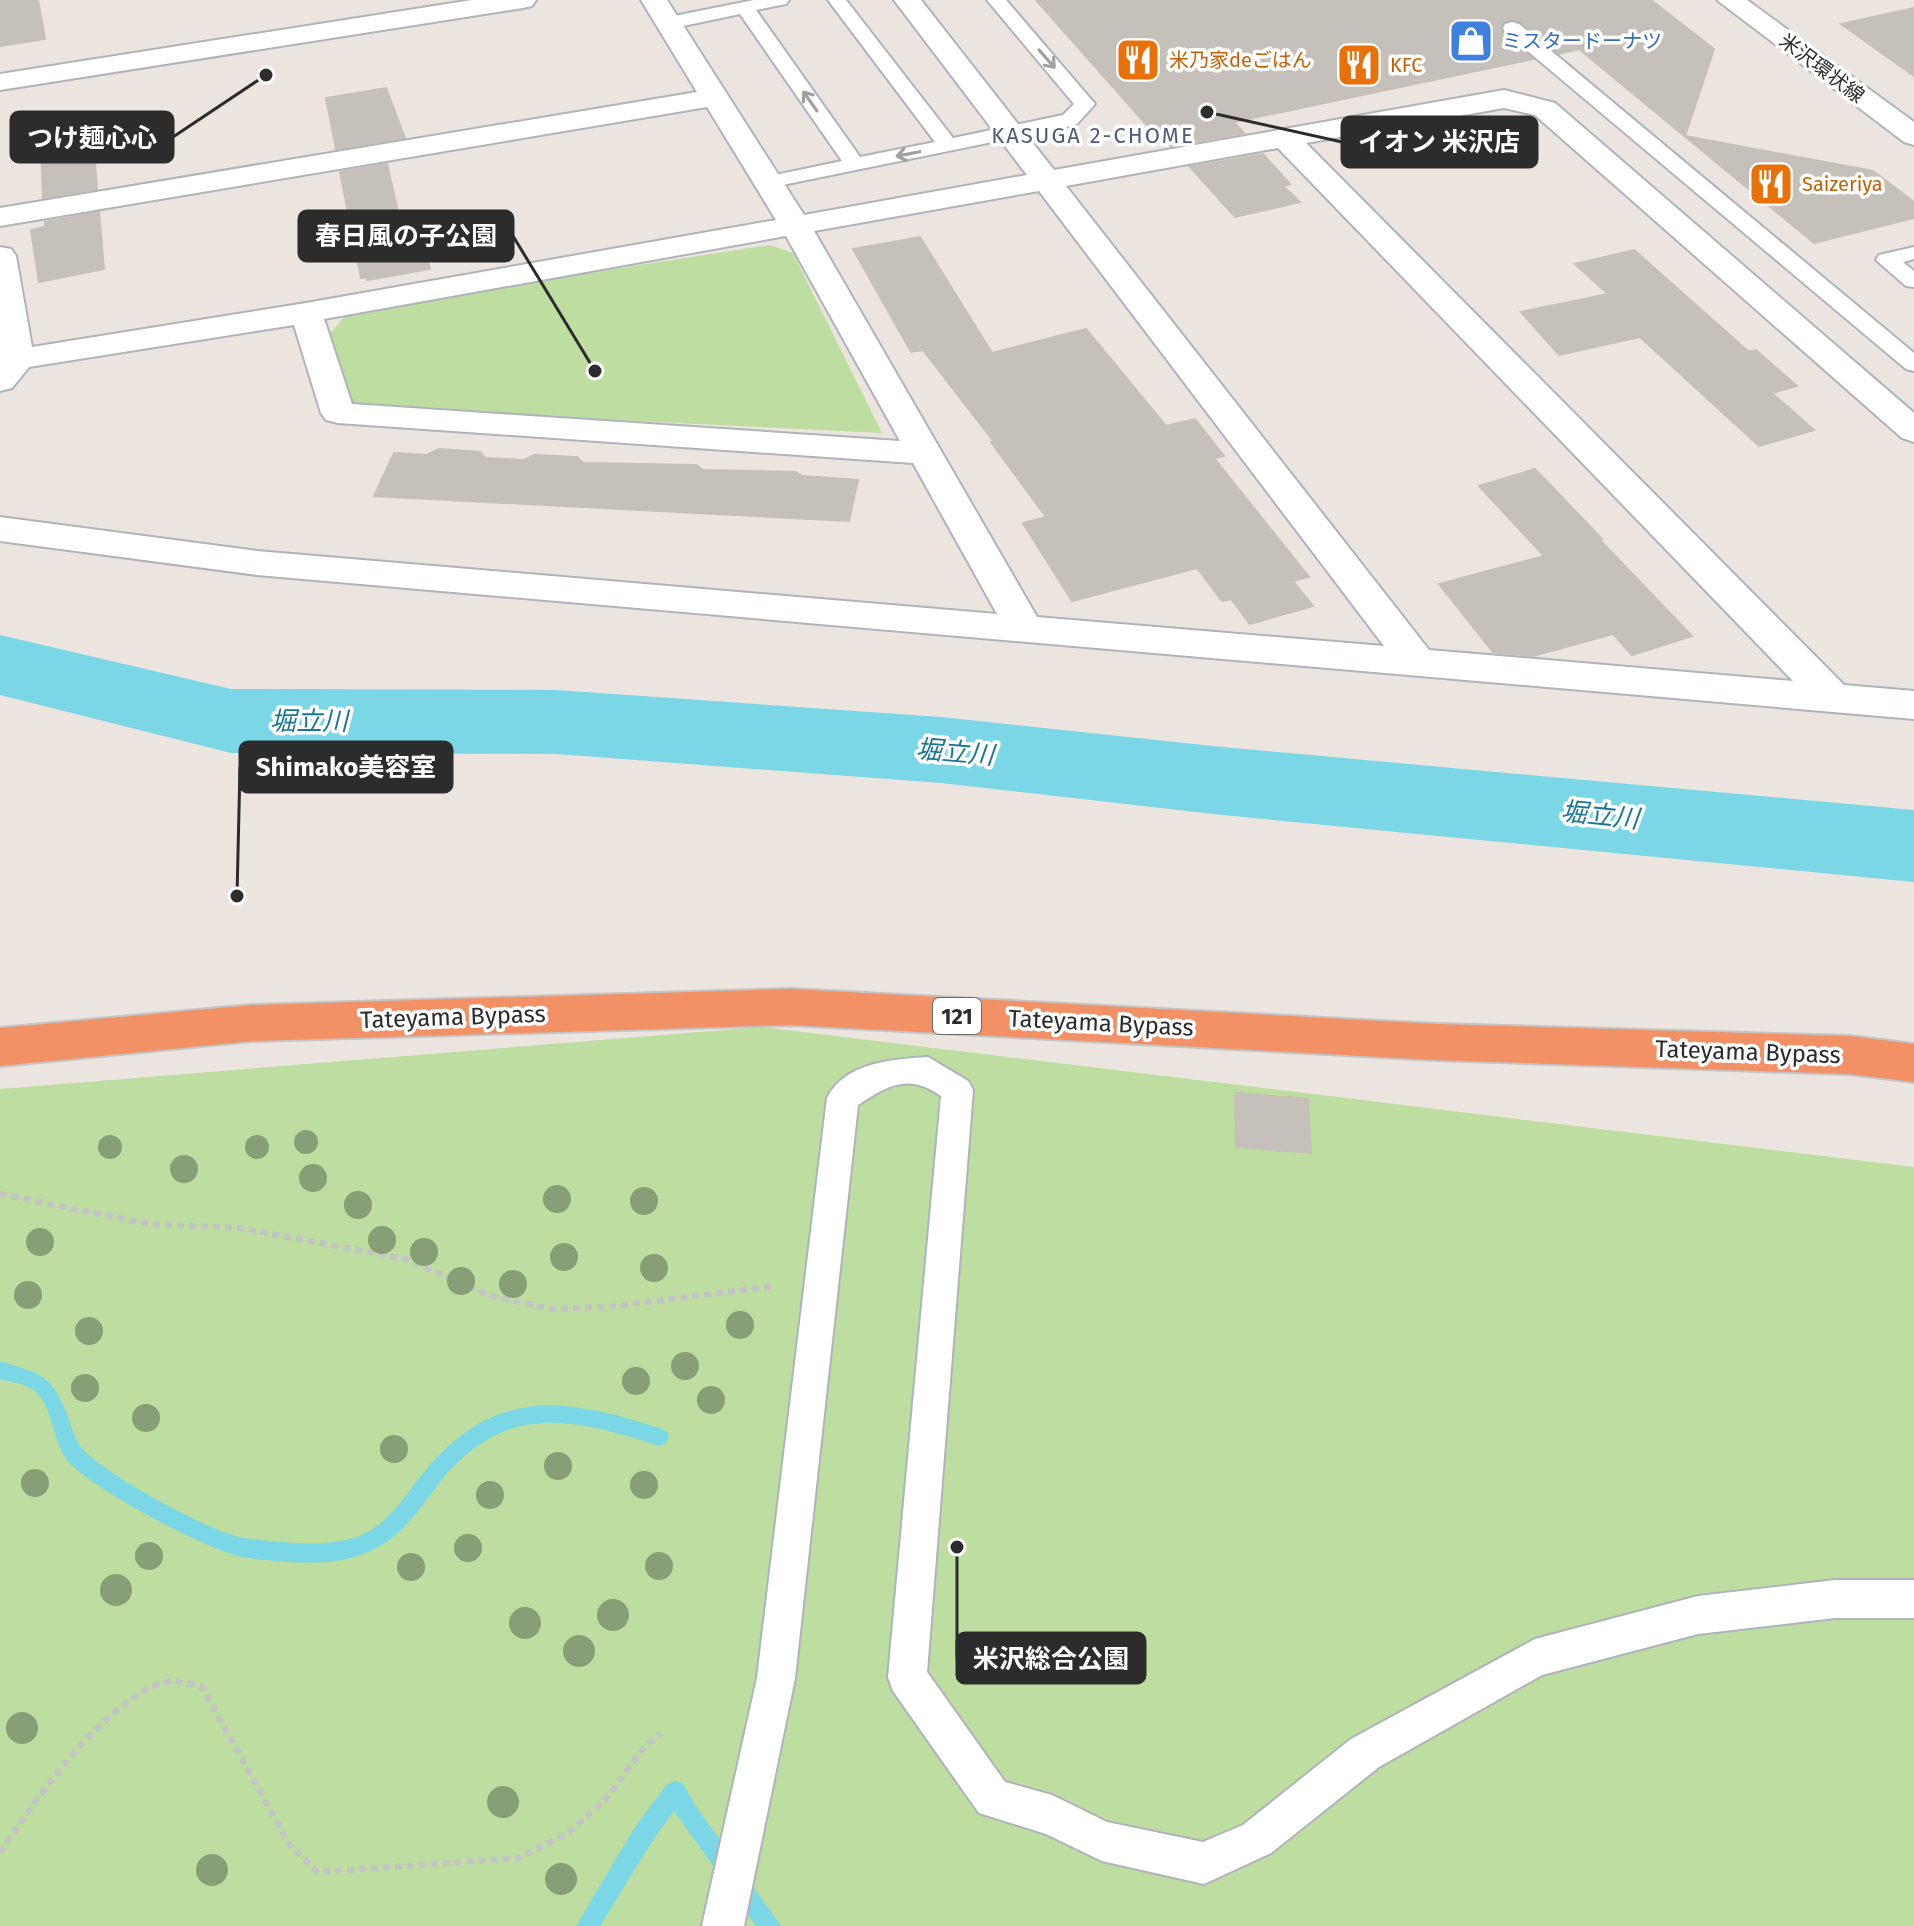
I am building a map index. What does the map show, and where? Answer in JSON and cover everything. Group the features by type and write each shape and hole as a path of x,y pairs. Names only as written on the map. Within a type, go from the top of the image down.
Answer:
{"highway":[{"name":"Tateyama Bypass","path":"0,1047 252,1023 791,1007 1436,1042 1849,1055 1914,1063"}],"street":[{"path":"0,82 523,0"},
{"path":"907,0 1417,662"},
{"name":"米沢環状線","path":"1730,0 1914,136"},
{"path":"662,12 795,225 1025,629"},
{"path":"0,217 716,97"},
{"path":"0,256 9,370 306,313 1504,99 1545,109 1914,431"},
{"path":"1284,137 1833,698"},
{"path":"306,313 338,413 924,453"},
{"path":"0,529 257,563 1914,705"}],"lane":[{"path":"662,12 745,7 780,0"},
{"path":"837,0 949,146"},
{"path":"768,182 1070,120 1085,104 996,0"},
{"path":"745,7 855,165"},
{"path":"1914,348 1527,32 1914,364"},
{"path":"1914,253 1887,260 1914,281"},
{"path":"723,1926 776,1678 843,1098 881,1073 928,1070 957,1090 907,1677 993,1799 1052,1815 1102,1841 1204,1863 1257,1839 1365,1753 1535,1658 1698,1615 1835,1599 1914,1599"}],"path":[{"path":"0,1194 149,1224 240,1228 405,1259 491,1296 551,1309 699,1297 775,1286"},
{"path":"0,1853 21,1817 79,1751 128,1703 167,1682 202,1687 289,1844 317,1872 518,1858 567,1834 605,1800 643,1749 661,1733"}],"green space":[{"path":"769,245 793,253 882,433 348,407 328,336 350,310"},
{"path":"761,1027 1914,1167 1914,1926 0,1926 0,1089"}],"building":[{"path":"0,0 38,0 45,39 0,46"},
{"path":"1036,0 1651,0 1714,49 1685,136 1873,171 1914,202 1914,218 1814,243 1579,49 1559,54 1521,22 1513,19 1504,21 1500,29 1533,59 1234,122 1244,133 1171,146 1163,137 1158,138"},
{"path":"1914,8 1914,76 1841,24"},
{"path":"386,88 405,138 336,149 326,98"},
{"path":"93,137 97,189 43,198 41,145"},
{"path":"1263,154 1290,184 1283,186 1300,202 1235,217 1190,167"},
{"path":"387,164 402,230 420,227 430,269 367,280 366,277 361,278 340,172"},
{"path":"99,212 104,269 39,282 31,230 45,227 45,222"},
{"path":"920,237 992,353 1086,329 1166,426 1195,419 1224,456 1214,458 1309,577 1293,581 1313,606 1250,624 1231,599 1222,601 1197,568 1072,601 1023,523 1046,517 991,442 994,442 923,350 911,352 853,249"},
{"path":"1634,250 1749,352 1756,350 1797,386 1772,393 1814,430 1759,446 1640,337 1559,355 1521,312 1608,294 1575,264"},
{"path":"439,449 480,452 485,458 524,460 534,455 577,457 583,463 696,465 703,470 796,472 802,476 858,480 849,521 374,496 394,453 427,455"},
{"path":"1535,469 1692,636 1632,655 1613,634 1533,656 1493,652 1439,584 1544,556 1479,486"},
{"path":"1235,1093 1308,1099 1311,1153 1236,1147"}],"waterway":[{"name":"堀立川","path":"0,665 231,721 556,722 941,750 1222,781 1914,846"},
{"path":"0,1370 40,1384 51,1400 70,1447 84,1463 190,1527 225,1544 247,1548 321,1552 370,1542 396,1521 462,1445 497,1423 543,1414 567,1415 614,1423 659,1437"},
{"path":"587,1926 643,1835 675,1792 689,1816 770,1926"}],"place":[{"name":"ミスタードーナツ","path":"1471,41"},
{"name":"米乃家deごはん","path":"1138,60"},
{"name":"KFC","path":"1359,65"},
{"name":"つけ麺心心","path":"266,75"},
{"name":"イオン 米沢店","path":"1207,112"},
{"name":"Saizeriya","path":"1771,184"},
{"name":"春日風の子公園","path":"595,371"},
{"name":"Shimako美容室","path":"237,896"},
{"name":"米沢総合公園","path":"957,1547"}],"district":[{"name":"KASUGA 2-CHOME","path":"1093,135"}]}
